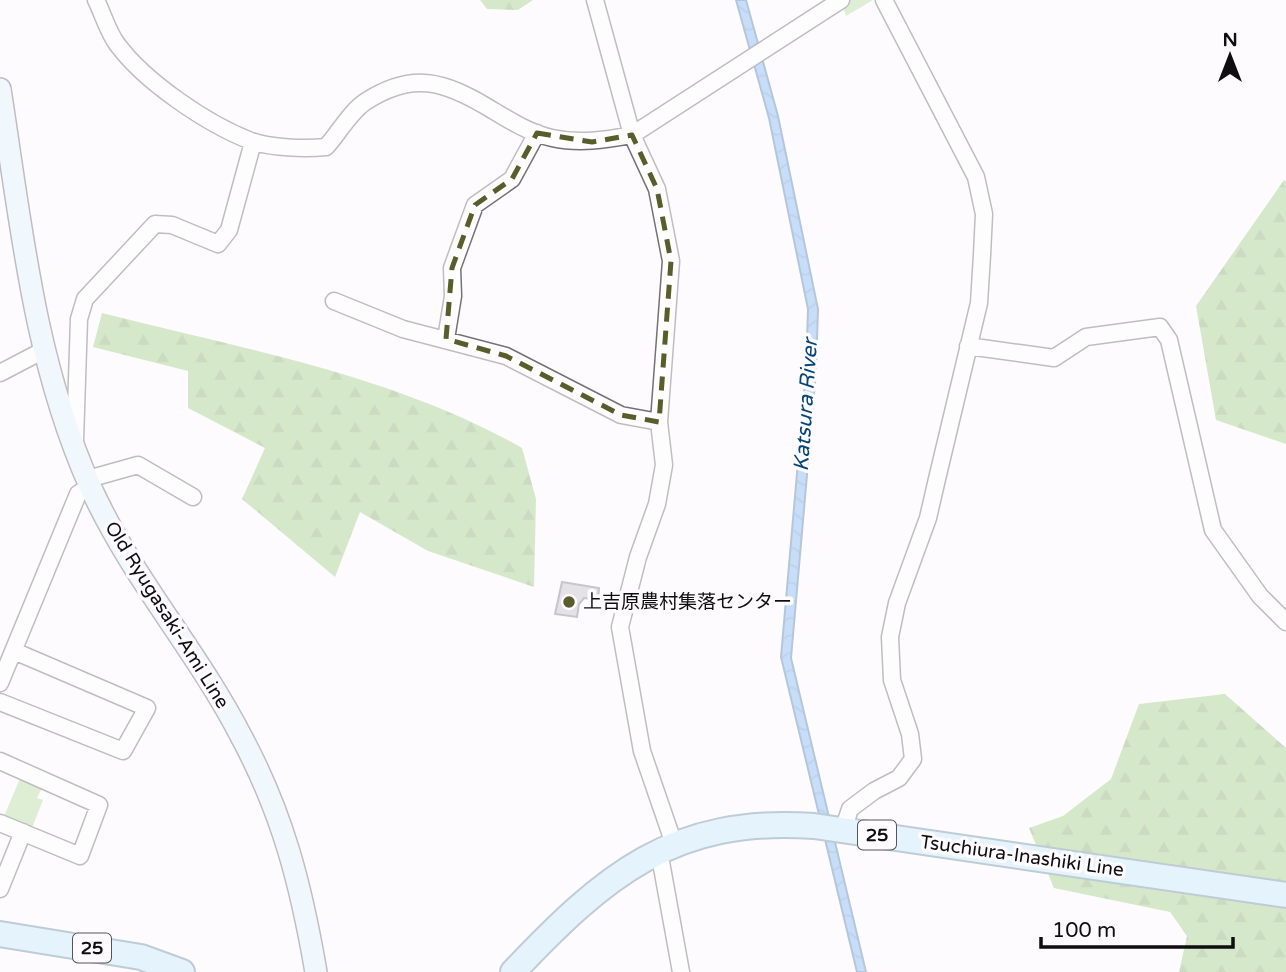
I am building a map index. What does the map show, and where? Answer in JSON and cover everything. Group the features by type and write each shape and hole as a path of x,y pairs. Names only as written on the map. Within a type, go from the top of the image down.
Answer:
{"main road":[{"name":"Tsuchiura-Inashiki Line","path":"513,972 585,900 611,879 666,848 729,828 783,824 843,830 1286,895"},
{"name":"25","path":"0,934 141,957 182,972"}],"street":[{"path":"96,0 117,43 164,90 196,112 253,142 326,147 363,103 408,82 430,82 459,90 537,133 552,138 592,142 632,135 767,51 841,0"},
{"path":"595,0 632,135 657,189 671,261 659,422 664,465 657,505 638,557 620,627 642,751 666,848 681,972"},
{"path":"843,830 850,809 874,791 900,778 913,759 910,734 892,680 890,637 897,603 928,519 979,303 982,255 984,214 976,177 884,0"},
{"name":"Old Ryugasaki-Ami Line","path":"0,89 32,297 44,350 75,447 89,483 123,550 225,707 253,758 299,876 316,972"},
{"path":"446,339 453,296 452,268 475,205 512,179 537,133"},
{"path":"75,447 79,319 85,299 155,224 172,225 218,244 229,230 253,142"},
{"path":"334,301 403,329 506,356 621,415 659,422"},
{"path":"968,346 1054,358 1086,337 1160,327 1169,340 1213,530 1261,596 1286,622"},
{"path":"0,373 44,350"},
{"path":"0,682 78,494 89,483 138,465 193,497"},
{"path":"0,702 123,751 147,708 14,651"},
{"path":"0,761 99,805 80,856 0,823"},
{"path":"0,889 23,832"}],"highlighted area":[{"path":"537,133 592,142 632,135 657,189 671,261 659,422 621,415 506,356 446,339 452,268 475,205 512,179"}],"green space":[{"path":"480,0 533,0 518,10 487,9"},
{"path":"841,0 873,0 846,16"},
{"path":"1284,180 1286,444 1216,420 1196,306"},
{"path":"102,313 264,352 370,383 422,401 522,448 536,499 534,587 428,551 360,512 335,577 242,499 265,448 188,408 188,371 93,347"},
{"path":"1225,694 1286,748 1286,972 1179,972 1187,936 1170,912 1054,888 1029,828 1063,816 1111,779 1139,704"},
{"path":"21,776 44,784 37,798 43,800 30,833 2,821"}],"water":[{"name":"Katsura River","path":"736,0 746,0 778,116 818,309 816,372 791,658 866,972 857,972 781,657 806,370 808,309 769,118"}],"building":[{"name":"上吉原農村集落センター","path":"562,582 599,588 598,600 584,598 579,604 577,617 555,614"}],"place":[{"name":"上吉原農村集落センター","path":"569,602"}]}
